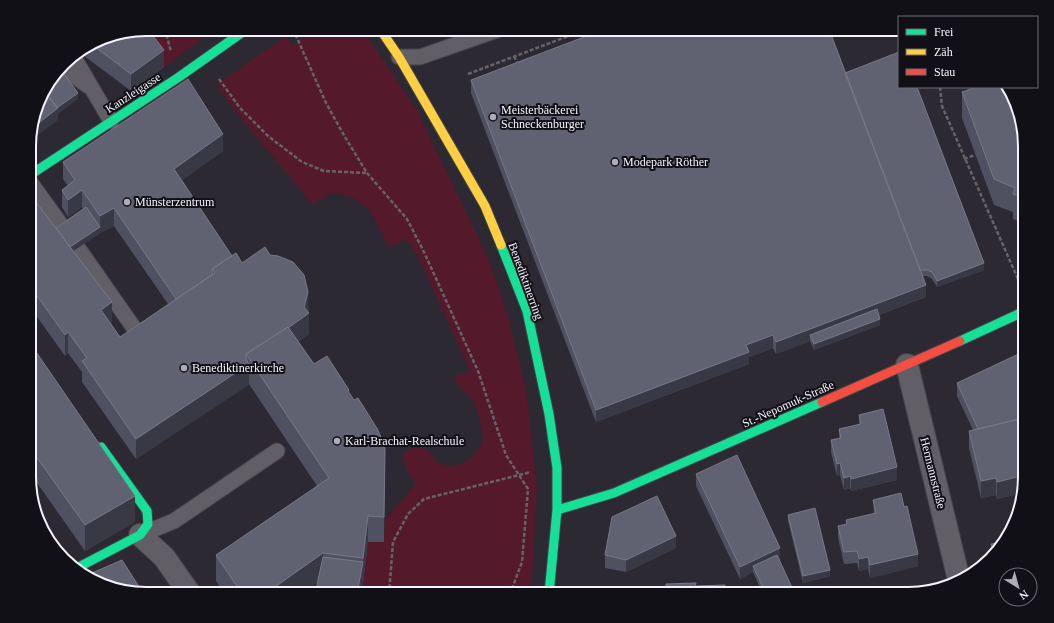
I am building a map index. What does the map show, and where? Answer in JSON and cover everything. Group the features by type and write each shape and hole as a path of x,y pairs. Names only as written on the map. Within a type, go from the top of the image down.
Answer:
{"street":[{"name":"Kanzleigasse","path":"36,170 205,59 237,36"},
{"name":"Benediktinerring","path":"385,36 399,56 485,206 527,311 552,429 557,468 557,510 550,587"},
{"name":"St.-Nepomuk-Straße","path":"557,510 614,493 907,365 1018,314"},
{"name":"Hermannstraße","path":"907,365 958,575"},
{"path":"82,566 140,535 148,524 147,511 96,441"},
{"path":"140,535 164,557 185,587"}],"lane":[{"path":"399,56 420,57 480,36"},
{"path":"76,61 111,121"},
{"path":"66,70 92,89"},
{"path":"36,190 64,229"},
{"path":"78,248 134,328"},
{"path":"140,535 174,521 277,451"}],"path":[{"path":"167,36 172,55"},
{"path":"296,36 326,103 345,137 367,173 406,219 424,252 478,371 506,456 528,489 522,562 513,587"},
{"path":"468,74 568,36"},
{"path":"514,56 519,68"},
{"path":"205,59 240,108 268,136 302,162 324,171 367,173"},
{"path":"940,88 942,106 1018,279"},
{"path":"964,159 975,155"},
{"path":"390,587 393,542 408,514 424,499 517,474 536,471"}],"shaded area":[{"path":"140,36 206,36 164,67"},
{"path":"286,36 292,46 306,36 367,36 417,110 489,260 507,313 526,389 537,487 531,587 362,587 368,542 384,542 385,519 416,484 412,479 404,461 404,455 407,451 412,448 424,449 429,452 434,459 443,465 457,465 465,462 474,454 481,444 483,435 477,409 472,399 458,384 455,376 470,371 418,256 405,239 397,245 388,246 369,209 355,199 341,194 330,194 312,204 243,121 216,85"}],"building":[{"path":"153,36 164,50 131,74 96,48 132,37"},
{"path":"587,36 832,36 926,285 776,342 773,335 746,345 749,352 596,410 471,80"},
{"path":"898,52 898,88 917,88 984,263 937,281 932,272 920,270 845,73"},
{"path":"64,73 78,93 57,108 48,96"},
{"name":"Münsterzentrum","path":"188,79 223,134 174,169 232,256 212,269 213,274 176,299 114,208 100,216 82,190 68,200 62,190 75,180 63,162"},
{"path":"973,88 1001,88 1007,97 1016,125 1018,139 1018,196 1013,194 1015,188 994,179 962,92"},
{"path":"48,96 58,108 39,123"},
{"path":"36,202 112,302 101,310 120,337 215,273 212,269 236,253 242,263 265,247 270,255 278,256 293,262 304,275 308,292 304,307 309,313 246,354 246,359 249,364 136,439 82,361 87,358 68,332 65,335 36,294"},
{"path":"86,207 100,227 70,247 56,228"},
{"path":"877,309 880,319 814,344 810,335"},
{"path":"288,327 314,364 327,356 354,400 358,398 378,430 385,448 384,517 368,516 363,558 323,553 275,587 237,587 216,555 329,478 246,354"},
{"path":"36,352 135,496 85,525 36,456"},
{"path":"1018,354 1018,419 978,429 957,383"},
{"path":"883,409 897,467 851,479 850,476 844,478 840,463 837,464 831,440 841,438 839,429 861,424 859,415"},
{"path":"1018,420 1018,477 997,482 996,478 981,481 969,431"},
{"path":"737,455 780,548 740,567 696,474"},
{"path":"901,493 904,507 907,506 918,554 870,565 868,557 859,559 857,551 844,552 838,526 847,524 846,520 876,513 873,500"},
{"path":"657,496 676,536 626,560 605,555 612,517"},
{"path":"815,508 830,570 803,576 788,515"},
{"path":"777,555 792,587 763,587 753,566"},
{"path":"323,557 363,562 358,587 317,587"},
{"path":"122,560 139,586 104,579 92,573"},
{"path":"696,583 695,586 725,585 725,587 666,587 666,584"}],"traffic: fast":[{"path":"36,171 179,77 237,36"},
{"path":"501,245 527,311 549,414 557,468 557,510 550,587"},
{"path":"960,341 1018,314"},
{"path":"557,510 614,493 822,402"},
{"path":"82,566 140,535 148,524 147,511 101,447"}],"traffic: slow":[{"path":"385,36 399,57 485,206 501,245"}],"traffic: jam":[{"path":"822,402 960,341"}],"place":[{"name":"Meisterbäckerei Schneckenburger","path":"493,117"},
{"name":"Modepark Röther","path":"615,162"},
{"name":"Münsterzentrum","path":"127,202"},
{"name":"Benediktinerkirche","path":"184,368"},
{"name":"Karl-Brachat-Realschule","path":"337,441"}]}
